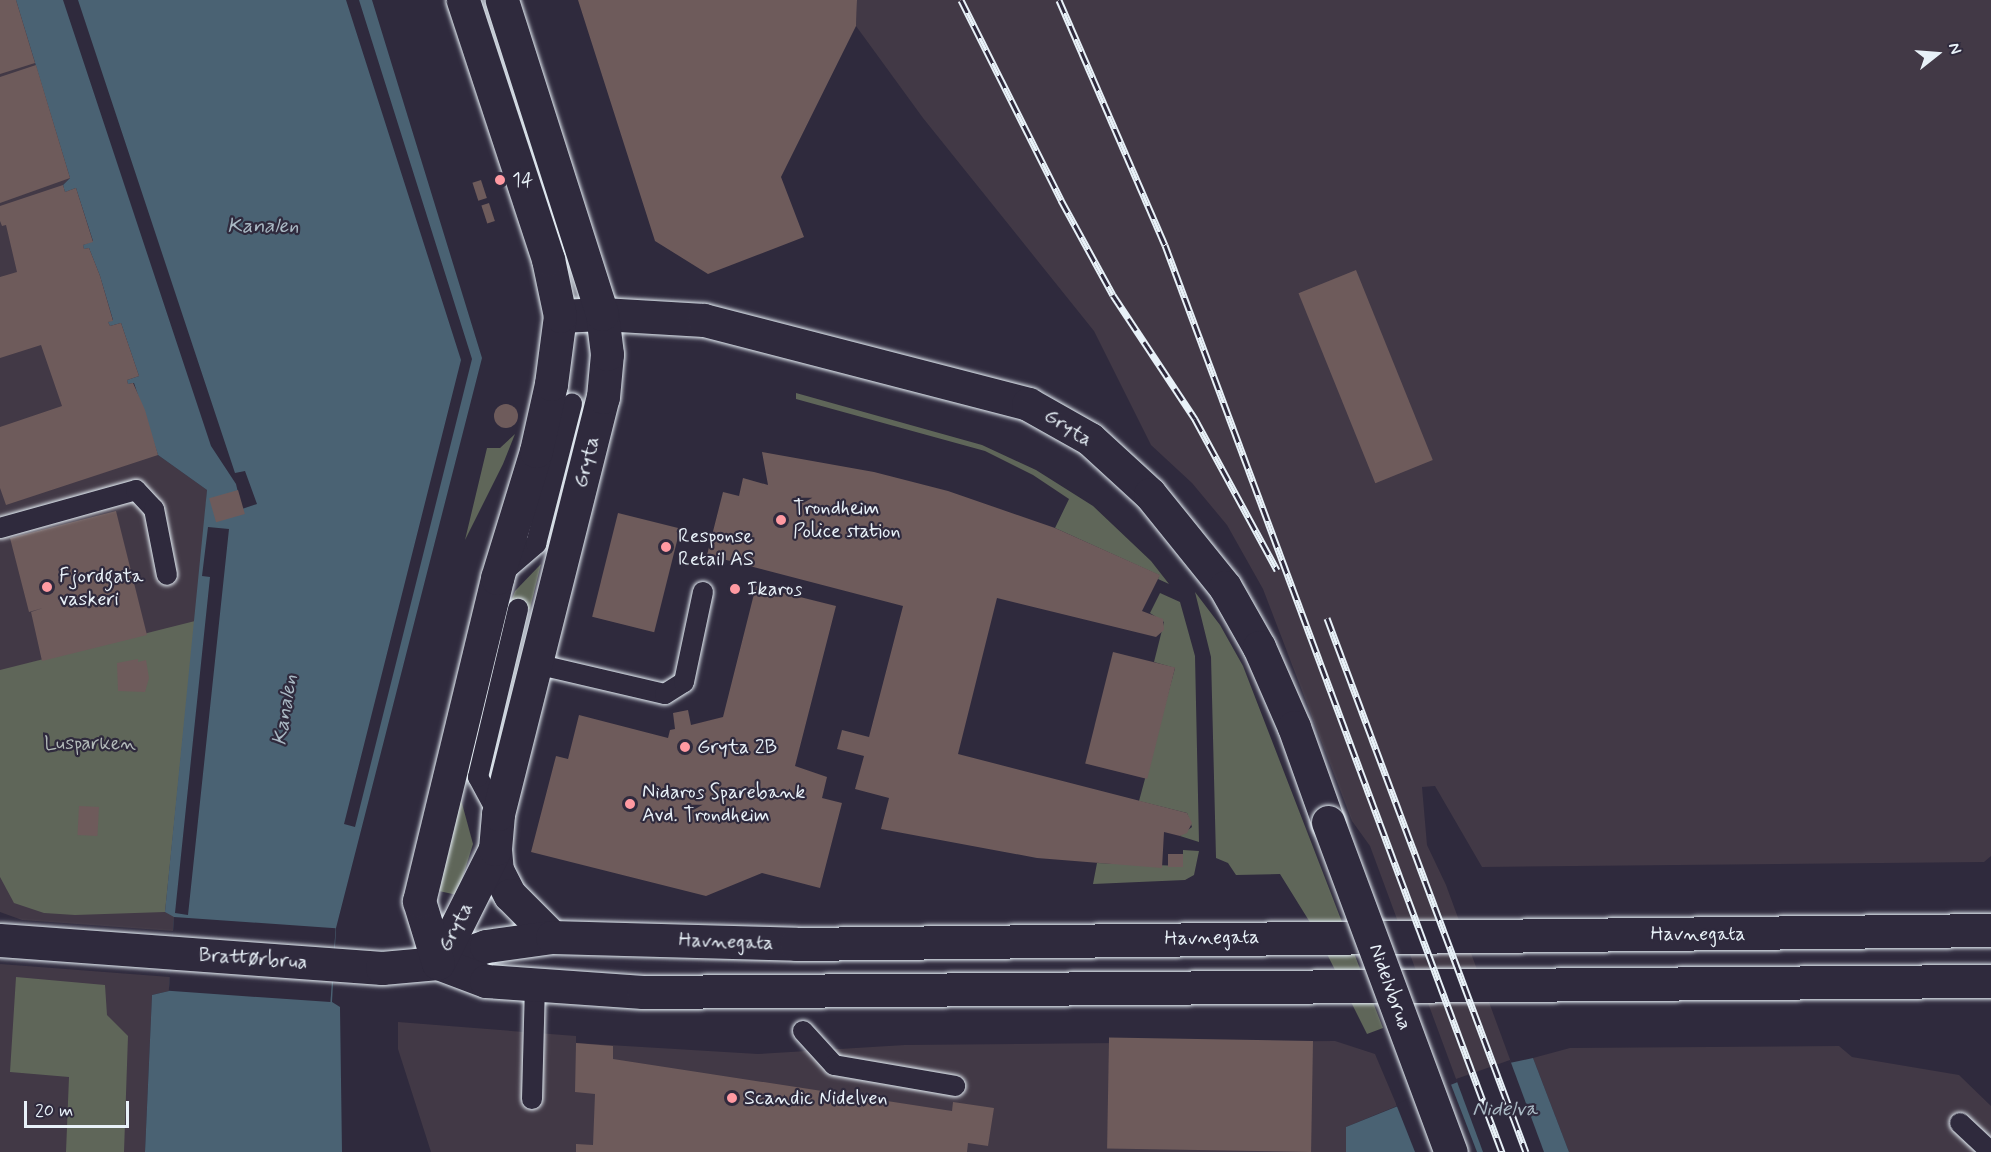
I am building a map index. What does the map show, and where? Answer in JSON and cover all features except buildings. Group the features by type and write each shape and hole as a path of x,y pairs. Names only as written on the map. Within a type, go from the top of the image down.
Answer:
{"main road":[{"name":"Gryta","path":"438,963 418,901 497,578 536,451 551,384 560,315 548,259 463,0"},
{"name":"Gryta","path":"438,963 495,849 498,814 603,397 607,354 602,314 502,0"},
{"name":"Gryta","path":"560,315 602,314 704,320 933,377 1028,404 1090,440 1150,494 1225,587 1259,647 1294,727 1328,822"},
{"name":"Nidelvbrua","path":"1328,822 1451,1152"},
{"path":"495,849 497,870 510,895 552,937"},
{"name":"Havnegata","path":"334,966 382,968 438,963 486,946 552,937 796,944 1991,930"},
{"name":"Brattørbrua","path":"0,939 334,966"},
{"name":"Havnegata","path":"438,963 486,981 643,992 806,993 1991,981"}],"lane":[{"path":"497,578 536,544 572,404"},
{"path":"0,528 136,490 154,509 167,575"},
{"path":"536,664 665,694 684,682 703,592"},
{"path":"498,814 478,777 518,609"},
{"path":"532,1099 535,984"},
{"path":"803,1031 834,1065 955,1086"},
{"path":"1960,1123 1991,1152"}],"shaded area":[{"path":"0,0 16,0 70,178 63,185 65,191 76,188 93,242 83,245 89,248 100,276 113,321 110,326 121,323 139,376 127,380 129,384 133,383 145,410 158,455 207,490 173,931 22,920 0,912"},
{"path":"857,0 1991,0 1991,856 1984,862 1482,867 1435,786 1422,787 1427,845 1446,885 1544,1152 1483,1152 1370,846 1352,821 1263,589 1227,525 1192,483 1151,445 1094,331 923,118 856,26"},
{"path":"0,964 170,977 169,991 152,995 145,1152 0,1152"},
{"path":"398,1022 576,1036 576,1043 758,1054 905,1045 1335,1041 1375,1054 1397,1106 1346,1127 1346,1152 431,1152 398,1049"},
{"path":"1839,1046 1852,1057 1959,1075 1991,1106 1991,1152 1569,1152 1533,1058 1570,1048"}],"green space":[{"path":"796,393 982,445 1036,470 1093,506 1151,561 1169,584 1158,579 1159,575 1055,528 1069,499 1033,475 985,451 796,399"},
{"path":"515,434 503,464 465,540 487,448 500,448"},
{"path":"541,564 530,609 510,604 515,591"},
{"path":"1195,592 1220,625 1243,666 1383,1028 1367,1034 1316,932 1280,874 1236,875 1228,863 1216,858 1211,657"},
{"path":"1160,593 1180,602 1195,656 1199,842 1180,836 1192,827 1187,813 1139,801 1175,668 1154,662 1164,622 1150,613"},
{"name":"Lusparken","path":"195,621 165,912 75,915 44,913 14,903 0,877 0,670"},
{"path":"460,796 473,844 457,895 439,891"},
{"path":"1183,850 1199,851 1194,875 1185,880 1093,884 1097,863 1183,866"},
{"path":"16,977 105,985 107,1015 128,1036 124,1152 66,1152 69,1077 10,1072"}],"water":[{"name":"Kanalen","path":"16,0 372,0 482,358 336,928 332,1002 340,1007 342,1152 145,1152 152,995 169,991 174,917 165,912 207,490 158,455 134,383 128,384 127,380 139,376 121,323 110,326 108,322 113,320 100,276 89,248 84,249 83,245 93,241 76,188 65,192 63,185 70,178"},
{"name":"Nidelva","path":"1533,1058 1569,1152 1346,1152 1346,1127 1500,1065"}],"pier":[{"path":"63,0 78,0 235,473 245,471 257,504 242,509 236,484 211,446"},
{"path":"346,0 359,0 472,359 355,827 344,824 461,360"},
{"path":"208,527 229,529 188,915 175,913 210,577 202,576"},
{"path":"174,917 336,928 330,1002 169,991"},
{"path":"1510,1060 1544,1152 1483,1152 1456,1079"},
{"path":"1450,1082 1477,1152 1415,1152 1396,1104"}],"railway":[{"path":"961,0 1061,200 1113,295 1195,419 1277,570"},
{"path":"1059,0 1165,245 1502,1152"},
{"path":"1327,618 1526,1152"}],"place":[{"name":"14","path":"500,180"},
{"name":"Trondheim Police station","path":"781,520"},
{"name":"Response Retail AS","path":"666,547"},
{"name":"Fjordgata vaskeri","path":"47,587"},
{"name":"Ikaros","path":"735,589"},
{"name":"Gryta 2B","path":"685,747"},
{"name":"Nidaros Sparebank Avd. Trondheim","path":"630,804"},
{"name":"Scandic Nidelven","path":"732,1098"}]}
